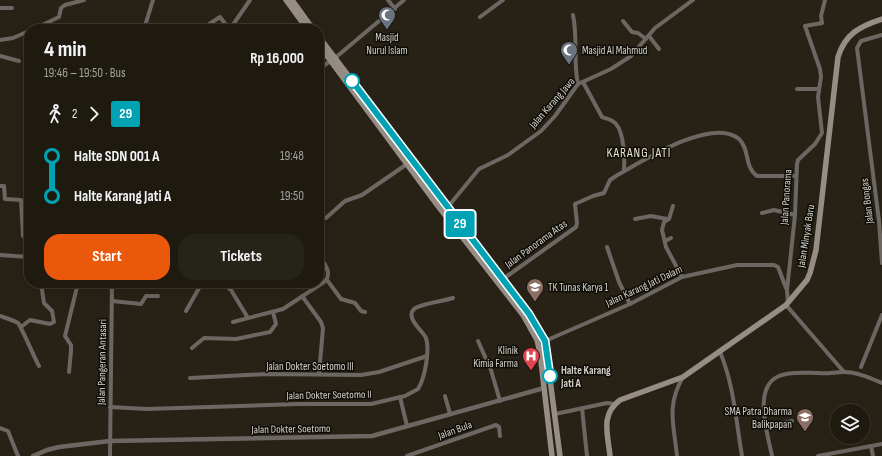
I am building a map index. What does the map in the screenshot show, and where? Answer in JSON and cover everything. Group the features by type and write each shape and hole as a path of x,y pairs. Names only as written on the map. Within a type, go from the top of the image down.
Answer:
{"main road":[{"path":"286,0 303,24"},
{"path":"292,0 309,24"},
{"name":"Jalan Minyak Baru","path":"614,404 683,378 787,304 807,280 813,264 836,67 840,48 845,40 859,28 882,20"},
{"path":"324,45 407,164 523,315 537,340 540,353 552,456"},
{"path":"324,50 503,279 529,314 545,341 560,456"},
{"name":"Jalan Minyak Baru","path":"609,411 623,400"},
{"path":"610,456 607,420 609,411 614,404"}],"street":[{"path":"44,24 59,17 61,8 65,5 84,0"},
{"path":"145,24 152,0"},
{"path":"233,24 250,0"},
{"path":"388,0 395,9"},
{"path":"324,66 333,60 404,0"},
{"path":"480,17 503,0"},
{"name":"Jalan Karang Jawa","path":"447,208 479,169 508,155 541,131 555,116 578,84 622,62 637,51 647,37 665,19 693,0"},
{"name":"Jalan Panorama","path":"787,304 798,160 816,144 822,132 818,89 821,77 820,69 805,26 822,23 821,16 825,0"},
{"path":"0,8 12,8"},
{"path":"573,15 576,34 578,84"},
{"path":"209,24 220,17 226,24"},
{"path":"623,21 632,32 638,32 647,37 659,48"},
{"path":"0,40 14,38 24,34"},
{"name":"Jalan Bongas","path":"882,35 861,41 857,48 879,221 882,264"},
{"path":"0,56 19,61"},
{"path":"583,82 602,117 612,120 618,125 624,146 624,171"},
{"path":"796,89 818,89"},
{"name":"Jalan Panorama Atas","path":"503,279 571,231 577,223 575,204 593,196 604,194 610,180 624,171 672,146 696,137 721,132 735,137 741,142 751,171 757,176 796,176"},
{"path":"326,218 345,201 362,196 407,164"},
{"path":"0,186 5,187 5,199 21,200 23,236"},
{"path":"673,206 669,219 664,222 662,230 665,241 682,277"},
{"path":"762,213 774,210 795,215"},
{"path":"635,219 651,216 667,219"},
{"path":"665,241 671,238"},
{"path":"607,247 619,282 630,304"},
{"path":"0,255 24,257"},
{"path":"324,264 329,272 327,280 324,282"},
{"name":"Jalan Karang Jati Dalam","path":"545,341 630,304 682,277 737,265 774,266 778,268 787,290"},
{"path":"327,280 341,299 355,303 361,311 365,312"},
{"path":"21,327 30,320 50,324 54,322 52,311 44,303 42,288"},
{"path":"69,372 72,351 71,345 65,336 77,288"},
{"name":"Jalan Pangeran Antasari","path":"110,456 112,288"},
{"path":"186,311 199,288"},
{"path":"229,288 248,318"},
{"path":"233,322 283,309 314,288"},
{"path":"112,301 141,304 146,296 158,296"},
{"path":"302,296 321,322 322,328 319,374"},
{"name":"Jalan Dokter Soetomo II","path":"110,407 147,409 298,404 371,404 400,397 415,392 421,384 427,356 427,342 424,334 413,322 412,312 421,306 453,298"},
{"path":"787,304 844,372"},
{"path":"192,348 204,338 236,339 270,332 276,324 273,312"},
{"path":"861,367 882,315"},
{"path":"0,316 17,322 21,327 27,344 39,366"},
{"path":"478,341 491,370 500,400"},
{"path":"720,352 732,390 742,456"},
{"name":"Jalan Dokter Soetomo III","path":"190,378 266,374 361,375 379,372 427,356"},
{"path":"772,456 762,406 769,386 778,376 786,374 830,374 844,372 857,374 882,383"},
{"path":"677,456 673,399 683,378"},
{"name":"Jalan Dokter Soetomo","path":"33,456 59,447 110,441 372,436 544,388"},
{"path":"445,396 450,414"},
{"path":"400,397 407,426"},
{"path":"554,414 607,403 614,404"},
{"path":"582,408 587,456"},
{"path":"766,427 792,421"},
{"name":"Jalan Bula","path":"407,456 496,425 499,427 500,436"},
{"path":"0,428 8,431 18,456"},
{"path":"818,456 882,444"},
{"path":"871,446 873,456"}],"bus line":[{"name":"29","path":"352,81 529,314 545,341 550,376"}],"place":[{"name":"Masjid Nurul Islam","path":"387,30"},
{"name":"Masjid Al Mahmud","path":"569,65"},
{"name":"TK Tunas Karya 1","path":"535,302"},
{"name":"Klinik Kimia Farma","path":"531,371"},
{"name":"Halte Karang Jati A","path":"550,376"},
{"name":"SMA Patra Dharma Balikpapan","path":"805,432"}],"district":[{"name":"KARANG JATI","path":"639,153"}]}
